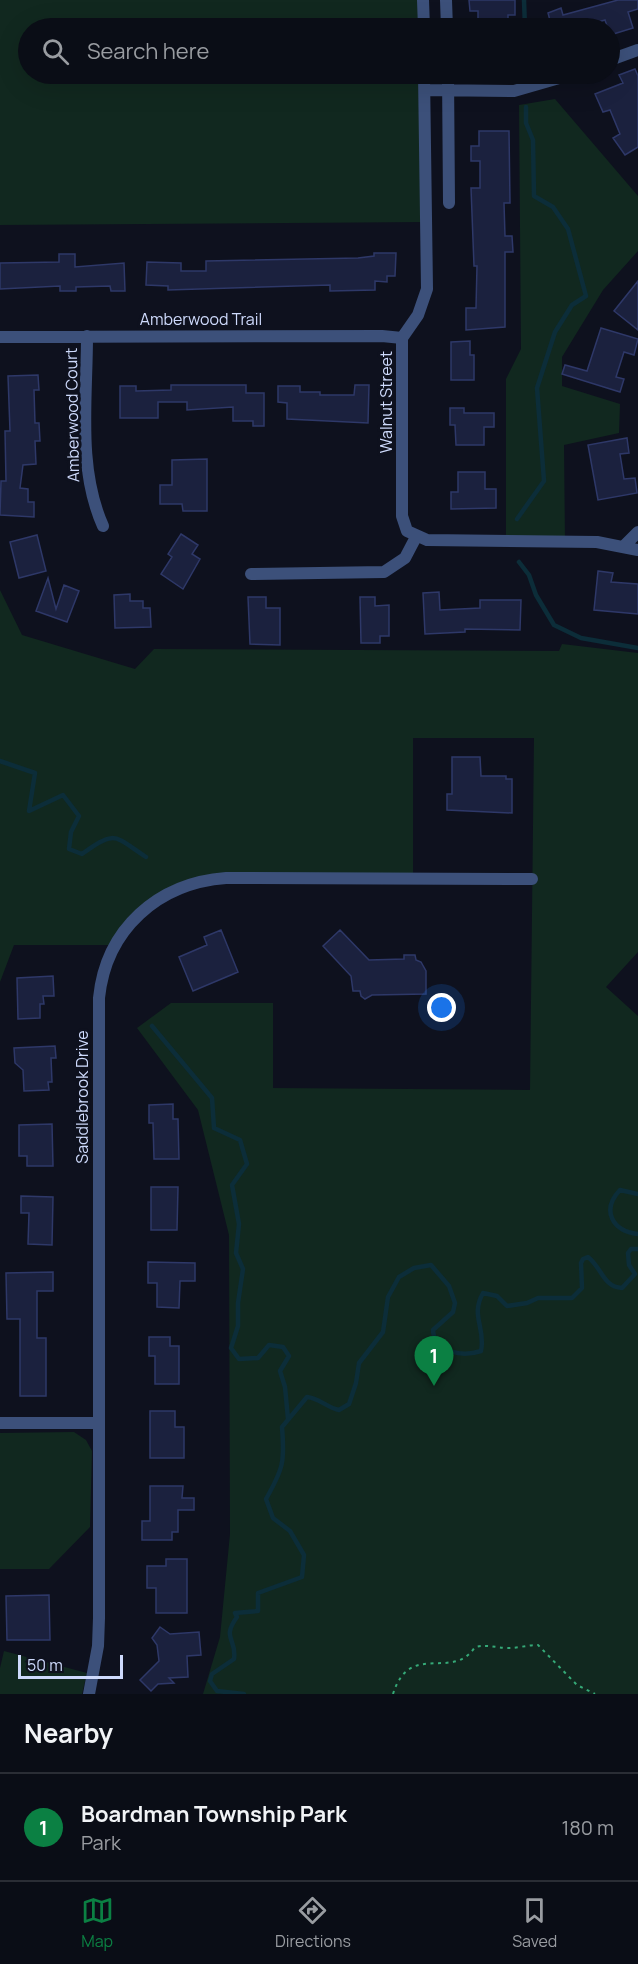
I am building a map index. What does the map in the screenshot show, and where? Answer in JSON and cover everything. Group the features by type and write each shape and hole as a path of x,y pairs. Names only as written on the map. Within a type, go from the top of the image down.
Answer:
{"street":[{"path":"423,0 424,18"},
{"path":"446,0 447,18"},
{"path":"620,56 638,50"},
{"name":"Walnut Street","path":"416,537 407,531 402,516 402,338 418,315 426,289 424,84"},
{"path":"448,84 449,204"},
{"path":"424,90 514,91 538,84"},
{"name":"Amberwood Court","path":"87,336 87,479 93,504 103,526"},
{"name":"Amberwood Trail","path":"0,337 382,336 402,338"},
{"path":"624,546 638,532"},
{"path":"251,574 384,572 405,558 416,537 427,540 574,542 624,546 638,550"},
{"name":"Saddlebrook Drive","path":"89,1694 98,1646 99,1618 99,998 108,959 130,922 167,893 211,879 532,879"},
{"path":"0,1423 98,1423"}],"path":[{"path":"393,1694 398,1678 420,1663 443,1664 457,1661 471,1653 475,1647 484,1645 511,1648 521,1645 538,1645 577,1684 596,1694"}],"green space":[{"path":"0,0 423,0 424,18 18,18 18,84 424,84 426,222 0,225"},
{"path":"555,99 638,196 638,251 603,290 562,357 562,386 620,404 619,433 564,445 565,542 506,541 506,379 521,349 519,105"},
{"path":"0,590 22,635 135,669 154,649 559,651 562,644 638,653 638,952 606,987 638,1016 638,1694 203,1694 220,1637 230,1534 229,1235 198,1110 137,1028 171,1003 273,1003 273,1088 530,1090 534,738 413,738 413,878 226,878 167,893 114,945 14,945 0,982"},
{"path":"74,1432 86,1440 92,1451 90,1527 49,1569 0,1569 0,1433"},
{"path":"4,1651 87,1673 82,1694 0,1694 0,1668"}],"building":[{"path":"469,0 515,0 515,15 508,15 508,18 478,18 478,11 470,11"},
{"path":"618,0 638,0 638,9 628,12 633,28 620,32 620,18 549,18 548,13 561,8 563,15"},
{"path":"635,69 638,76 638,147 625,155 613,138 620,134 610,110 603,112 595,94 623,83 620,75"},
{"path":"479,131 509,131 510,203 504,203 505,236 512,236 513,252 505,252 505,327 466,330 466,308 476,308 477,266 474,266 471,188 480,188 480,161 471,161 471,146 479,146"},
{"path":"374,253 396,253 395,276 387,276 387,282 375,281 375,290 330,291 330,285 168,290 168,286 146,285 147,262 181,263 181,271 206,271 206,261 358,258 374,256"},
{"path":"59,254 75,254 75,267 124,263 125,291 111,291 110,286 76,287 76,291 60,291 60,286 0,289 0,263 59,262"},
{"path":"638,281 638,330 614,311"},
{"path":"601,328 638,339 634,355 624,352 616,377 624,379 620,392 562,374 565,365 587,371"},
{"path":"470,341 470,355 474,355 474,380 451,380 451,342"},
{"path":"38,375 39,390 34,390 35,423 39,423 40,441 35,441 36,464 23,465 20,488 28,489 28,502 34,502 34,517 0,515 1,481 6,481 5,431 10,431 8,376"},
{"path":"171,385 246,385 246,393 264,393 264,426 253,426 253,421 233,421 233,407 187,410 187,402 158,402 158,418 120,418 120,386 136,386 136,391 171,390"},
{"path":"355,385 369,385 368,423 287,419 287,403 278,402 278,386 300,386 300,392 320,392 320,395 354,395"},
{"path":"450,408 464,408 464,413 494,413 494,427 484,427 484,445 456,445 455,425 450,425"},
{"path":"627,438 629,453 620,454 624,479 635,478 637,493 598,500 588,445"},
{"path":"207,459 207,511 183,511 182,504 160,504 160,485 172,485 172,460"},
{"path":"458,472 485,472 485,489 496,489 496,508 451,509 451,492 458,492"},
{"path":"181,534 198,545 192,554 200,559 183,589 161,574 172,557 168,554"},
{"path":"37,535 46,571 19,578 10,542"},
{"path":"598,571 613,573 611,582 638,584 638,614 594,610"},
{"path":"48,578 56,609 64,585 79,591 67,622 36,611"},
{"path":"439,592 440,610 480,608 480,600 521,600 520,630 465,629 465,632 425,634 423,593"},
{"path":"130,594 130,601 143,601 143,608 150,608 151,627 115,628 114,595"},
{"path":"248,597 266,597 266,608 280,608 280,645 250,644"},
{"path":"360,597 375,597 375,606 389,605 389,636 380,636 380,643 361,643"},
{"path":"452,757 480,757 481,776 506,776 506,779 512,779 512,813 447,810 447,794 452,794"},
{"path":"221,930 238,972 193,991 179,957 207,945 204,937"},
{"path":"340,930 369,960 404,959 404,955 415,955 416,960 421,962 426,971 426,994 372,995 365,999 361,996 360,991 353,991 351,976 323,946"},
{"path":"53,976 54,996 43,996 44,1004 40,1004 40,1018 18,1019 17,978"},
{"path":"55,1046 56,1058 51,1058 52,1082 48,1082 49,1090 24,1091 23,1070 15,1063 14,1048"},
{"path":"173,1104 173,1119 178,1119 179,1159 154,1159 153,1123 149,1123 149,1105"},
{"path":"52,1124 53,1166 27,1166 27,1156 19,1156 19,1125"},
{"path":"151,1187 178,1187 177,1230 151,1230"},
{"path":"21,1196 53,1197 52,1245 28,1244 29,1213 21,1213"},
{"path":"148,1262 195,1263 195,1281 180,1281 179,1308 157,1307 157,1283 148,1283"},
{"path":"53,1272 53,1291 37,1291 37,1338 46,1338 46,1396 20,1396 20,1319 7,1319 6,1273"},
{"path":"149,1337 170,1337 170,1346 179,1346 179,1384 155,1384 155,1356 149,1356"},
{"path":"150,1411 175,1411 175,1427 184,1427 184,1458 150,1458"},
{"path":"150,1486 183,1486 182,1498 194,1498 194,1510 178,1510 178,1532 172,1532 172,1540 142,1540 142,1521 150,1521"},
{"path":"166,1559 187,1559 187,1613 156,1613 156,1588 147,1588 147,1566 166,1566"},
{"path":"49,1595 50,1640 7,1640 6,1596"},
{"path":"160,1627 170,1634 199,1632 201,1655 187,1656 188,1677 169,1678 174,1683 158,1684 151,1691 140,1680 159,1661 157,1645 152,1638"}],"waterway":[{"path":"524,0 525,18"},
{"path":"517,519 544,481 537,388 555,332 572,305 586,296 568,229 553,207 534,196 533,140 526,123 526,107"},
{"path":"519,562 529,575 536,595 554,625 581,638 638,648"},
{"path":"0,761 35,773 29,811 63,795 79,816 71,832 69,849 82,854 102,841 114,838 146,857"},
{"path":"152,1026 212,1098 214,1128 240,1140 247,1164 232,1185 239,1224 236,1253 243,1269 238,1303 238,1326 231,1348 239,1359 258,1358 269,1345 283,1347 289,1356 280,1371 285,1387 288,1419"},
{"path":"638,1194 620,1190 614,1198 610,1212 616,1224 622,1229 638,1234"},
{"path":"244,1694 217,1691 210,1681 212,1674 234,1659 230,1630 237,1617 235,1613 258,1611 258,1593 302,1577 304,1555 290,1531 273,1518 266,1499 282,1465 282,1427 307,1397 339,1410 349,1404 356,1383 359,1363 383,1332 388,1297 399,1277 414,1268 431,1265 449,1286 455,1303 453,1312 433,1330 435,1338 438,1344 451,1351 474,1353 481,1351 482,1335 478,1309 483,1293 497,1296 507,1306 527,1303 538,1298 572,1298 582,1288 581,1263 588,1257 607,1281 622,1288 635,1274 629,1265 628,1253 631,1249 638,1249"}],"place":[{"name":"Boardman Township Park","path":"434,1386"}]}
